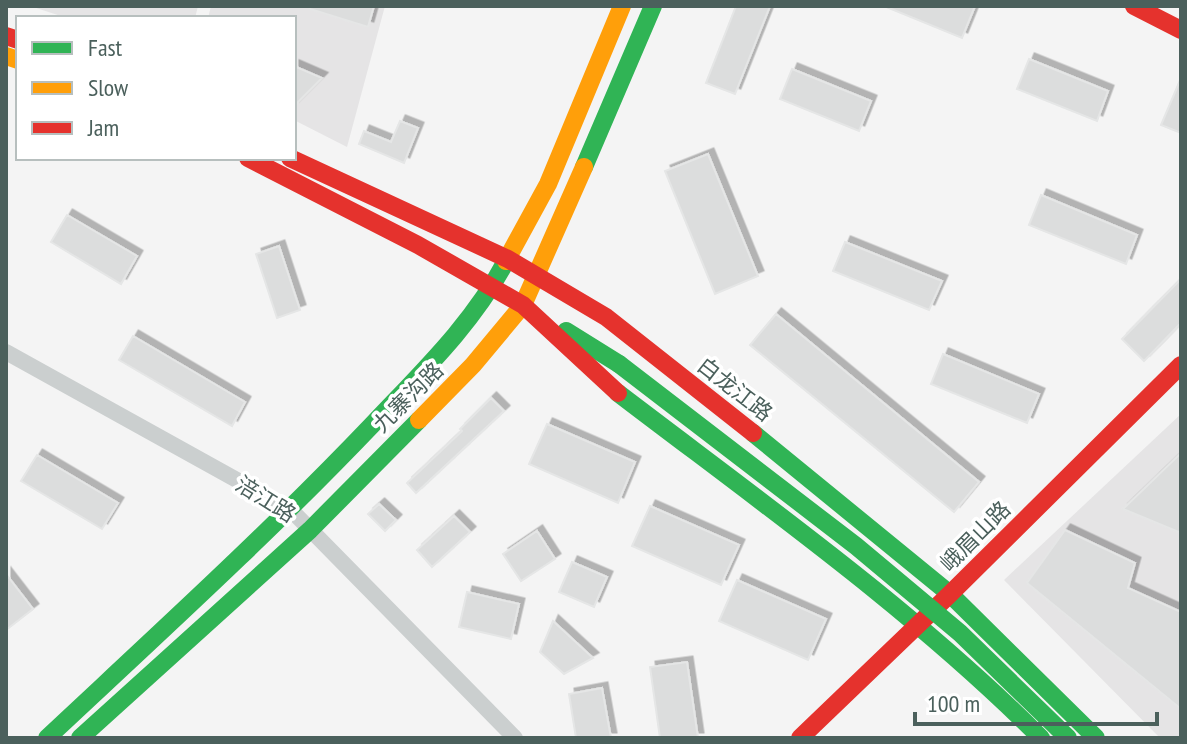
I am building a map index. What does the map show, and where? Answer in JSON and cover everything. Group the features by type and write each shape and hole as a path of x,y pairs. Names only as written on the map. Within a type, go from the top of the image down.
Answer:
{"street":[{"name":"九寨沟路","path":"47,738 291,510 447,346 493,286 548,184 622,6"},
{"name":"九寨沟路","path":"80,738 310,530 473,365 523,305 653,6"},
{"path":"1134,6 1181,30"},
{"path":"252,160 493,286 619,364 880,566 960,633 1068,738"},
{"name":"白龙江路","path":"294,160 508,259 606,317 950,594 1096,738"},
{"path":"523,305 603,381 917,625 985,682 1041,738"},
{"name":"涪江路","path":"6,352 291,510 515,738"},
{"name":"峨眉山路","path":"800,738 1181,365"}],"shaded area":[{"path":"30,6 198,6 196,16 61,16"},
{"path":"211,6 385,6 347,147 296,121 296,16 208,16"},
{"path":"1181,414 1181,738 1160,738 1004,580"}],"building":[{"path":"310,6 374,6 368,27 310,9"},
{"path":"736,6 770,6 735,94 706,83"},
{"path":"884,6 975,6 962,38"},
{"path":"1029,59 1108,91 1097,121 1017,89"},
{"path":"296,67 322,78 296,104"},
{"path":"792,69 871,101 859,131 780,99"},
{"path":"1181,78 1181,133 1161,125"},
{"path":"400,121 418,128 404,163 359,144 364,131 391,142"},
{"path":"708,154 758,276 715,294 665,171"},
{"path":"1041,195 1137,235 1126,264 1029,225"},
{"path":"67,215 137,256 121,284 51,242"},
{"path":"845,242 942,281 929,310 833,271"},
{"path":"279,246 300,310 277,318 256,254"},
{"path":"1181,279 1181,323 1144,361 1122,339"},
{"path":"776,314 979,482 954,512 750,345"},
{"path":"133,336 245,402 232,426 119,360"},
{"path":"943,354 1039,394 1027,423 931,384"},
{"path":"491,398 504,411 416,493 407,483 462,431 460,429"},
{"path":"547,424 635,462 618,503 529,464"},
{"path":"1181,453 1181,533 1123,509"},
{"path":"37,455 118,503 102,529 21,481"},
{"path":"379,504 396,520 385,531 368,514"},
{"path":"650,506 739,545 721,585 632,546"},
{"path":"454,516 470,532 432,567 417,550"},
{"path":"1065,530 1135,563 1128,588 1181,612 1181,709 1027,583"},
{"path":"537,531 555,559 521,581 503,554"},
{"path":"572,562 607,577 594,607 559,592"},
{"path":"6,574 33,609 6,630"},
{"path":"737,580 826,619 808,660 719,621"},
{"path":"467,592 519,604 511,639 459,627"},
{"path":"553,621 593,658 564,674 540,652"},
{"path":"687,662 698,738 660,738 650,667"},
{"path":"602,688 611,738 576,738 569,694"}],"traffic: fast":[{"path":"584,167 653,6"},
{"path":"47,738 333,466 462,327 506,261"},
{"path":"566,331 619,364"},
{"path":"619,364 856,546 960,633 1068,738"},
{"path":"618,393 888,601 941,645 1041,738"},
{"path":"80,738 310,530 419,420"},
{"path":"753,433 950,594 1096,738"}],"traffic: slow":[{"path":"506,261 548,184 622,6"},
{"path":"6,56 16,59"},
{"path":"419,420 473,365 523,305 584,167"}],"traffic: jam":[{"path":"1134,6 1181,30"},
{"path":"6,36 16,39"},
{"path":"252,160 418,245 523,305 618,393"},
{"path":"294,160 508,259 606,317 753,433"},
{"path":"800,738 1181,365"}]}
